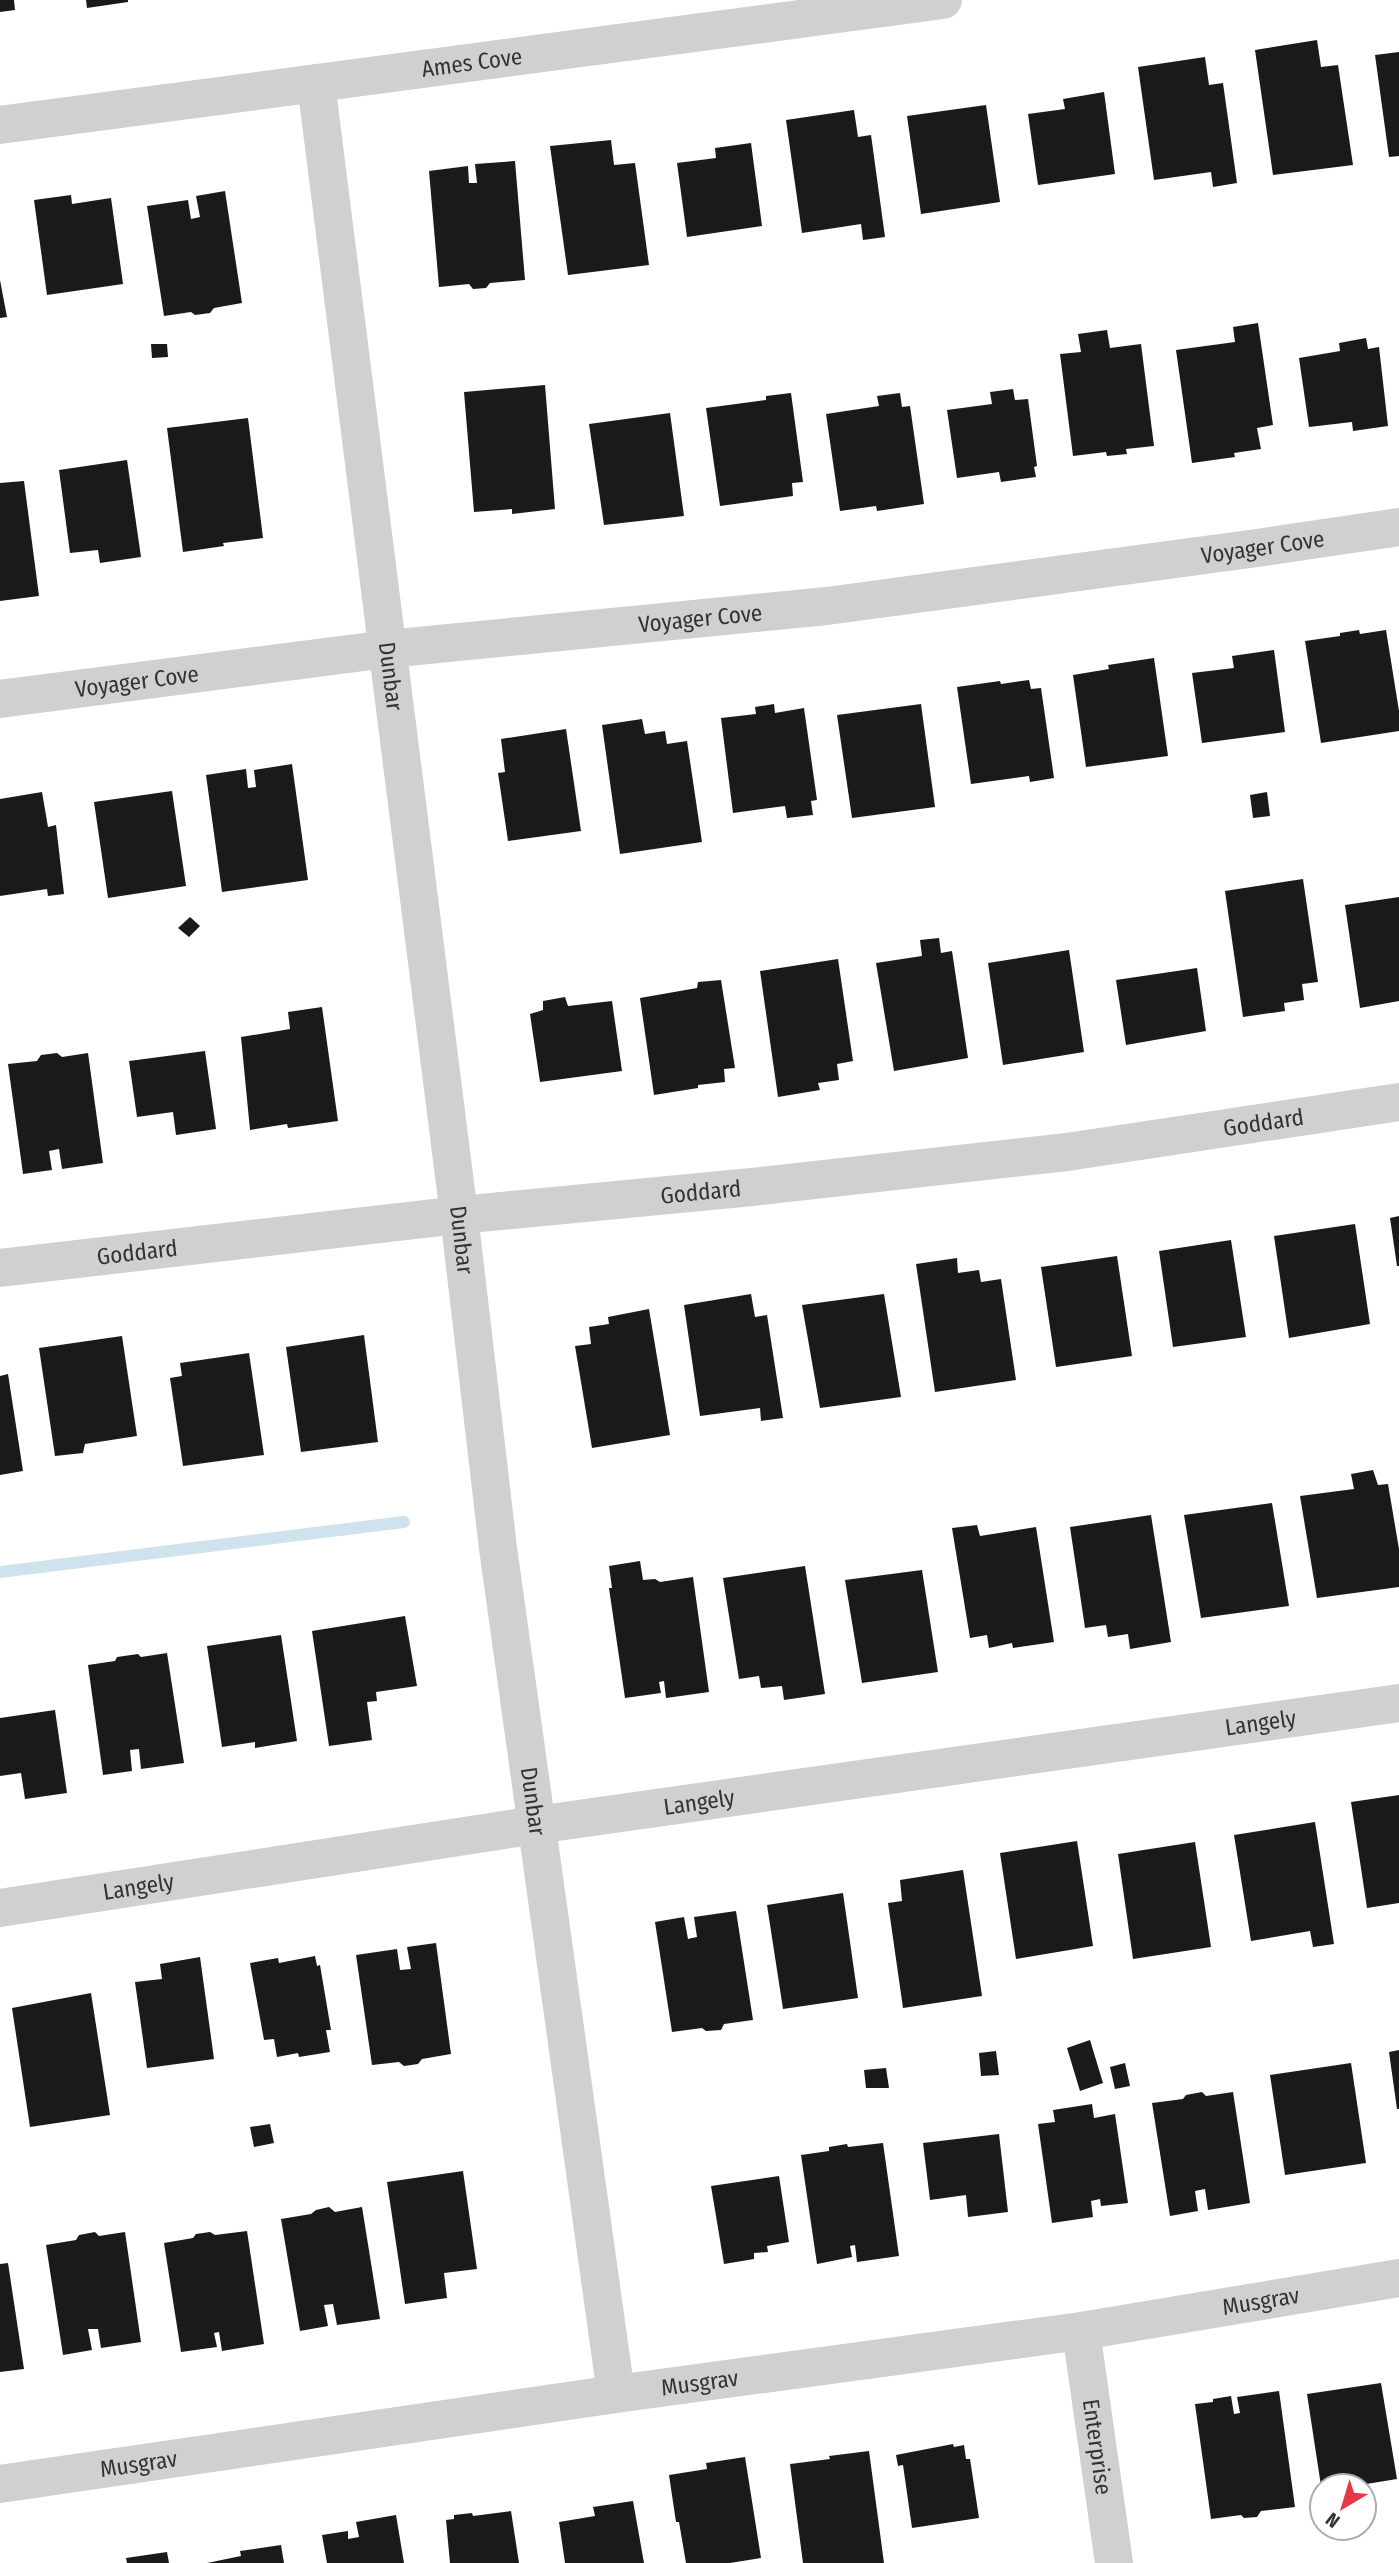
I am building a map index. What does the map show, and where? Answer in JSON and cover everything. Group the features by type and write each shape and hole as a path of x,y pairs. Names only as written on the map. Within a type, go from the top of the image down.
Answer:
{"street":[{"name":"Ames Cove","path":"0,125 943,0"},
{"name":"Dunbar","path":"316,83 460,1215 498,1548 615,2394"},
{"name":"Voyager Cove","path":"0,699 387,649 827,606 1399,527"},
{"name":"Goddard","path":"0,1268 460,1215 752,1187 1067,1152 1399,1102"},
{"name":"Langely","path":"0,1908 536,1825 1399,1703"},
{"name":"Musgrav","path":"0,2484 615,2394 1081,2331 1399,2278"},
{"name":"Enterprise","path":"1081,2331 1114,2563"}],"building":[{"path":"0,0 14,0 15,10 0,12"},
{"path":"86,0 128,0 128,2 87,8"},
{"path":"1317,40 1321,67 1338,65 1353,165 1273,175 1255,50"},
{"path":"1399,52 1399,156 1389,157 1375,55"},
{"path":"1205,57 1209,85 1223,83 1237,183 1213,187 1211,172 1154,180 1138,67"},
{"path":"1104,92 1115,174 1038,185 1028,114 1065,109 1063,99"},
{"path":"986,105 1000,202 921,214 907,116"},
{"path":"854,110 858,137 871,135 885,237 863,240 861,224 802,233 786,120"},
{"path":"611,140 614,165 635,163 649,265 568,275 550,146"},
{"path":"751,143 762,226 687,237 677,163 716,158 715,148"},
{"path":"515,161 525,280 490,283 486,288 473,289 469,284 439,287 429,171 468,166 469,183 477,183 475,164"},
{"path":"225,191 242,303 214,308 210,313 195,315 191,312 164,316 147,206 188,200 191,219 200,217 196,196"},
{"path":"71,195 72,204 111,198 123,284 47,295 34,200"},
{"path":"0,280 7,317 0,318"},
{"path":"1258,323 1273,425 1257,428 1261,449 1234,453 1235,457 1192,463 1176,350 1235,342 1233,327"},
{"path":"1107,330 1110,348 1141,344 1154,446 1126,449 1127,454 1107,456 1106,452 1073,456 1060,354 1081,352 1078,334"},
{"path":"1366,338 1368,349 1379,347 1388,426 1353,431 1352,422 1309,427 1299,358 1340,351 1339,343"},
{"path":"151,344 167,344 168,357 152,358"},
{"path":"545,385 555,509 512,514 512,509 474,512 464,392"},
{"path":"1013,389 1015,400 1028,399 1037,466 1034,467 1036,477 1001,482 999,472 957,478 947,410 992,404 990,392"},
{"path":"791,393 803,482 792,483 793,496 720,506 706,408 766,400 766,396"},
{"path":"900,393 902,407 910,406 924,504 877,511 876,506 840,511 826,414 879,406 877,396"},
{"path":"670,413 684,516 604,525 589,424"},
{"path":"248,418 263,538 183,552 167,428"},
{"path":"127,460 141,557 100,563 98,550 70,553 59,470"},
{"path":"24,481 39,596 0,601 0,483"},
{"path":"1359,630 1360,634 1386,630 1399,711 1399,731 1321,743 1305,641"},
{"path":"1274,650 1285,732 1202,743 1192,673 1234,668 1232,656"},
{"path":"1154,658 1168,756 1086,767 1073,675 1109,669 1108,665"},
{"path":"1029,680 1031,689 1041,688 1054,778 1030,782 1029,776 971,784 957,687"},
{"path":"774,704 775,713 804,708 817,800 811,801 813,815 787,818 785,806 733,813 721,718 756,714 755,707"},
{"path":"921,704 935,807 852,818 837,715"},
{"path":"642,719 645,734 665,731 667,744 687,741 702,842 620,854 602,725"},
{"path":"566,729 581,831 508,841 498,773 505,772 501,739"},
{"path":"292,764 308,880 222,892 206,775 246,769 248,788 256,787 254,770"},
{"path":"172,791 186,886 108,898 94,802"},
{"path":"42,792 48,827 56,825 64,894 48,896 47,889 0,896 0,799"},
{"path":"1267,792 1270,816 1253,818 1250,795"},
{"path":"1303,879 1318,982 1302,984 1304,1000 1284,1003 1285,1011 1243,1017 1225,891"},
{"path":"1399,897 1399,1001 1360,1008 1345,905"},
{"path":"190,917 200,926 189,937 178,928"},
{"path":"939,938 941,953 952,951 968,1058 894,1071 876,963 922,956 920,940"},
{"path":"1069,950 1084,1052 1003,1065 988,963"},
{"path":"838,959 853,1061 837,1064 839,1080 818,1083 820,1090 778,1097 760,971"},
{"path":"1197,968 1206,1031 1126,1045 1116,980"},
{"path":"721,980 735,1068 724,1069 725,1082 654,1095 640,998 697,988 698,982"},
{"path":"565,997 568,1006 612,1001 622,1071 540,1082 530,1014 543,1010 543,1001"},
{"path":"322,1007 338,1121 288,1128 287,1124 250,1130 241,1037 290,1029 288,1012"},
{"path":"205,1051 216,1129 176,1135 173,1112 137,1117 129,1061"},
{"path":"57,1053 62,1057 88,1053 103,1163 62,1169 59,1149 49,1151 52,1170 23,1174 8,1064 37,1061 41,1055"},
{"path":"1399,1216 1399,1266 1397,1266 1390,1218"},
{"path":"1355,1224 1370,1324 1289,1338 1274,1236"},
{"path":"1231,1240 1246,1337 1173,1347 1159,1251"},
{"path":"1117,1256 1132,1356 1056,1367 1041,1267"},
{"path":"957,1258 958,1273 979,1270 981,1282 1001,1279 1016,1380 935,1392 916,1264"},
{"path":"751,1294 755,1317 767,1315 783,1418 761,1421 760,1408 700,1416 684,1305"},
{"path":"884,1294 901,1397 820,1408 802,1305"},
{"path":"649,1309 670,1435 592,1448 575,1346 591,1344 589,1327 609,1324 608,1317"},
{"path":"364,1335 378,1442 301,1452 286,1347"},
{"path":"122,1336 137,1436 85,1444 83,1453 55,1456 39,1348"},
{"path":"249,1353 264,1455 183,1466 170,1378 182,1376 180,1363"},
{"path":"8,1374 23,1471 0,1475 0,1376"},
{"path":"1373,1470 1378,1485 1388,1484 1399,1549 1399,1587 1317,1598 1300,1496 1354,1489 1351,1474"},
{"path":"1272,1503 1289,1606 1201,1618 1184,1515"},
{"path":"1151,1515 1171,1642 1130,1649 1128,1634 1108,1637 1106,1625 1085,1628 1070,1527"},
{"path":"977,1525 980,1536 1036,1527 1054,1642 1013,1648 1012,1643 989,1648 987,1635 970,1638 952,1528"},
{"path":"640,1561 643,1580 655,1579 660,1582 693,1577 709,1692 666,1698 664,1681 659,1682 661,1693 625,1698 609,1588 612,1588 609,1566"},
{"path":"805,1566 825,1694 784,1700 782,1686 761,1688 759,1676 739,1679 723,1578"},
{"path":"922,1570 938,1672 862,1683 845,1580"},
{"path":"405,1616 417,1686 376,1692 377,1701 367,1702 372,1740 329,1746 312,1631"},
{"path":"281,1635 297,1741 255,1748 255,1742 222,1747 207,1646"},
{"path":"167,1653 184,1763 141,1769 139,1749 130,1750 132,1771 103,1775 88,1665 115,1661 117,1657"},
{"path":"55,1710 67,1793 25,1799 21,1773 0,1776 0,1718"},
{"path":"1399,1795 1399,1903 1367,1908 1351,1802"},
{"path":"1315,1822 1334,1944 1313,1947 1310,1931 1251,1941 1234,1835"},
{"path":"1077,1841 1093,1946 1016,1959 1000,1853"},
{"path":"1195,1842 1211,1947 1133,1959 1118,1854"},
{"path":"963,1870 982,1996 903,2008 888,1903 902,1901 900,1880"},
{"path":"843,1893 858,1998 783,2009 767,1905"},
{"path":"736,1911 753,2020 724,2024 721,2030 706,2031 702,2028 672,2032 655,1922 684,1917 688,1939 697,1937 694,1917"},
{"path":"436,1943 451,2054 422,2059 418,2064 404,2066 399,2062 372,2065 356,1955 397,1949 400,1970 411,1969 407,1947"},
{"path":"315,1956 317,1966 320,1965 331,2030 326,2030 330,2052 277,2057 274,2039 264,2040 250,1963 278,1958 279,1963"},
{"path":"200,1957 214,2059 147,2068 135,1982 162,1979 160,1964"},
{"path":"91,1993 110,2115 30,2127 12,2008"},
{"path":"1090,2040 1103,2083 1080,2091 1067,2048"},
{"path":"1399,2050 1399,2109 1397,2109 1389,2052"},
{"path":"996,2051 999,2075 981,2076 979,2053"},
{"path":"1125,2063 1130,2086 1115,2089 1110,2067"},
{"path":"1351,2063 1366,2163 1285,2175 1270,2075"},
{"path":"886,2068 889,2088 866,2088 864,2070"},
{"path":"1202,2092 1206,2096 1233,2092 1250,2203 1208,2210 1205,2189 1195,2191 1198,2211 1170,2216 1152,2103 1183,2099 1186,2095"},
{"path":"1092,2104 1094,2118 1115,2114 1128,2203 1101,2206 1100,2199 1091,2201 1093,2217 1052,2223 1038,2124 1055,2122 1053,2110"},
{"path":"270,2124 274,2143 254,2147 250,2127"},
{"path":"999,2134 1008,2212 968,2217 966,2195 930,2200 923,2143"},
{"path":"883,2143 899,2256 857,2262 855,2245 850,2246 852,2257 817,2264 801,2155 829,2151 829,2147 847,2144 848,2147"},
{"path":"463,2171 477,2269 444,2273 447,2298 405,2304 387,2182"},
{"path":"779,2176 789,2242 767,2246 768,2252 754,2253 754,2259 724,2264 711,2186"},
{"path":"329,2207 335,2212 362,2207 380,2319 337,2325 333,2304 324,2305 328,2326 300,2331 281,2219 311,2214"},
{"path":"247,2231 264,2344 222,2351 219,2332 214,2333 217,2347 181,2352 164,2243 193,2238 196,2234 210,2232 215,2235"},
{"path":"95,2232 99,2236 125,2232 141,2342 101,2348 98,2329 88,2329 92,2350 63,2355 46,2245 76,2240 79,2235"},
{"path":"8,2263 24,2369 0,2372 0,2264"},
{"path":"1381,2383 1397,2479 1378,2482 1378,2472 1319,2472 1307,2394"},
{"path":"1279,2391 1295,2507 1261,2511 1257,2517 1244,2518 1241,2515 1211,2519 1195,2404 1231,2396 1234,2414 1240,2413 1237,2397"},
{"path":"953,2444 954,2447 964,2445 966,2459 970,2459 979,2518 912,2528 903,2465 898,2466 896,2455"},
{"path":"869,2451 884,2563 803,2563 790,2464"},
{"path":"745,2457 761,2558 730,2563 686,2563 669,2475 707,2469 706,2463"},
{"path":"633,2501 644,2563 565,2563 559,2522 595,2516 593,2507"},
{"path":"511,2511 519,2563 450,2563 446,2520 454,2519 454,2515 472,2513 473,2516"},
{"path":"396,2515 404,2563 327,2563 322,2535 348,2531 348,2539 359,2537 356,2522"},
{"path":"281,2545 284,2563 207,2563 241,2556 240,2551"},
{"path":"167,2552 169,2563 127,2563 126,2558"}],"waterway":[{"path":"0,1572 404,1522"}]}
